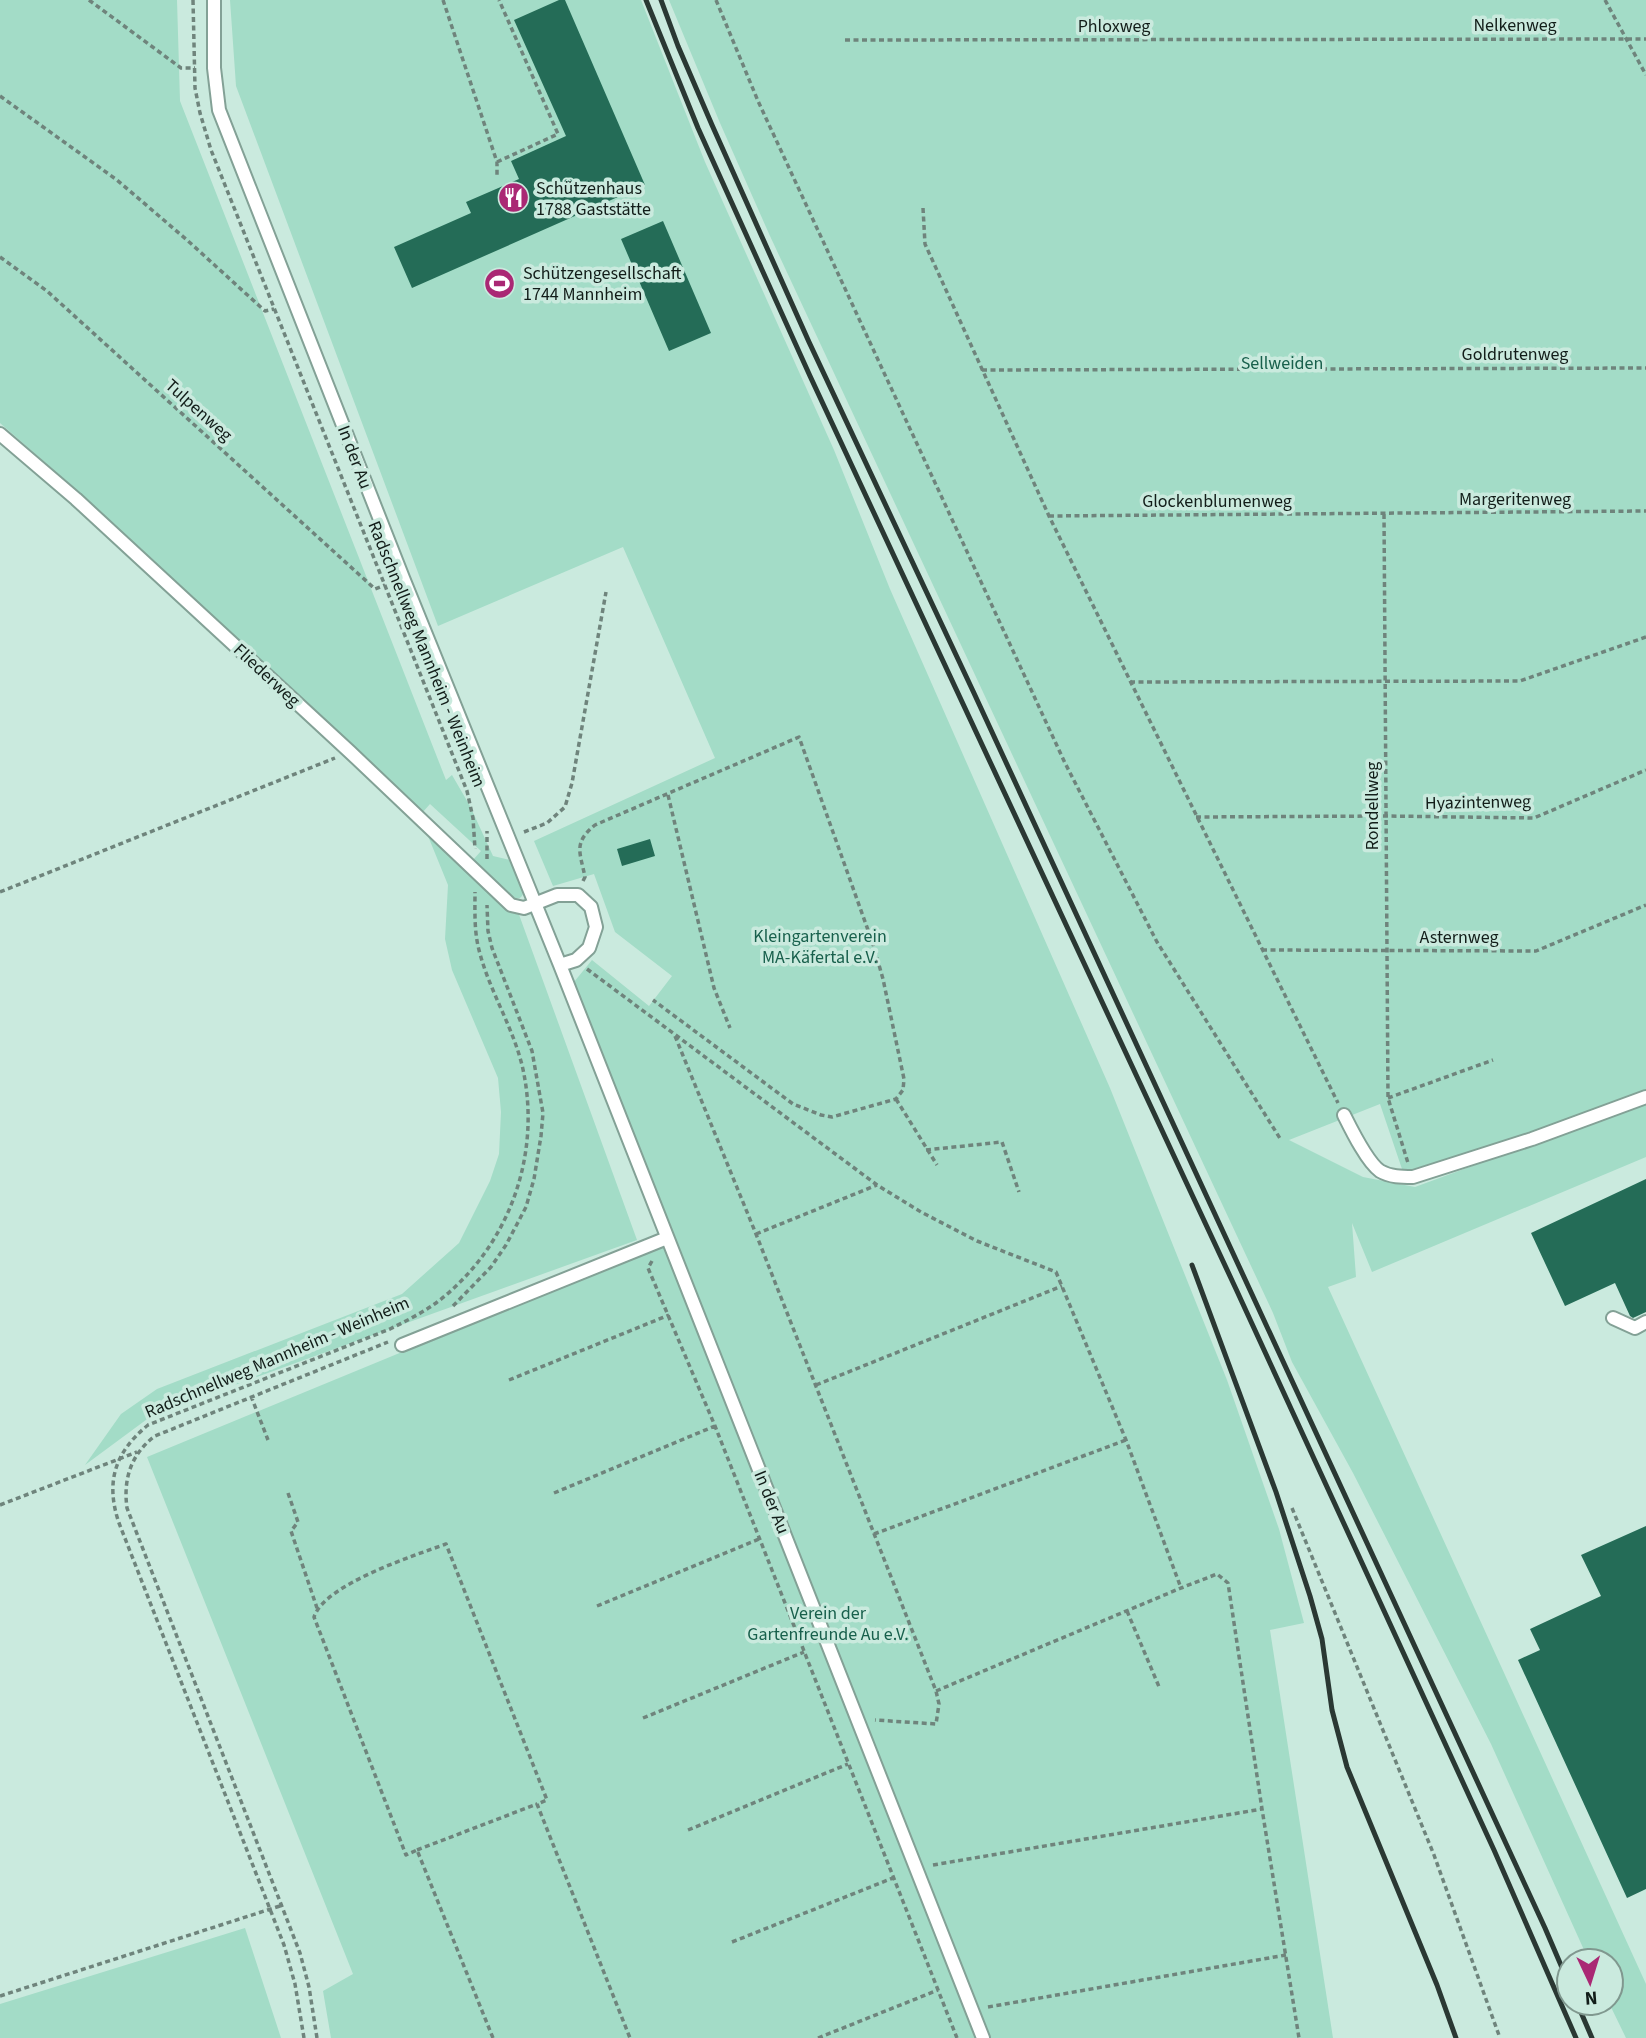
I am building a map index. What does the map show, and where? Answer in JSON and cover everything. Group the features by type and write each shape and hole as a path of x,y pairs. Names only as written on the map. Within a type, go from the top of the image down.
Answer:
{"lane":[{"name":"In der Au","path":"214,0 214,68 219,110 983,2038"},
{"name":"Fliederweg","path":"0,434 76,499 511,905 524,908 534,904"},
{"path":"534,904 557,895 578,895 591,907 596,927 589,948 576,960 560,965"},
{"path":"1344,1115 1360,1145 1379,1170 1400,1178 1413,1177 1532,1139 1646,1097"},
{"path":"401,1341 667,1238"},
{"path":"1613,1318 1634,1328 1646,1322"}],"path":[{"path":"89,0 181,68"},
{"name":"Radschnellweg Mannheim - Weinheim","path":"193,0 195,88 211,150 467,791 475,835 475,923 479,950 522,1064 528,1115 527,1146 514,1200 485,1253 457,1284 435,1303 390,1329 148,1425 135,1436 119,1459 113,1477 114,1509 290,1965 304,2038"},
{"path":"443,0 497,162 497,175"},
{"path":"497,162 558,134 499,0"},
{"path":"716,0 758,101 1065,763 1157,942 1281,1140"},
{"path":"1605,0 1646,75"},
{"name":"Nelkenweg","path":"1384,40 1646,39"},
{"name":"Phloxweg","path":"845,40 1384,40"},
{"path":"0,96 117,180 265,311"},
{"path":"923,208 925,244 1049,516 1344,1115"},
{"name":"Tulpenweg","path":"0,257 56,299 375,589"},
{"name":"Goldrutenweg","path":"982,370 1646,368"},
{"name":"Margeritenweg","path":"1384,514 1646,512"},
{"name":"Glockenblumenweg","path":"1049,516 1384,514"},
{"name":"Rondellweg","path":"1384,514 1388,1098 1413,1177"},
{"path":"508,839 547,822 565,807 572,783 606,592"},
{"path":"1130,682 1520,681 1646,637"},
{"path":"578,895 585,877 579,846 583,835 595,825 799,737 873,944 883,979 904,1090 896,1099 832,1116 821,1115 793,1104 653,1000"},
{"path":"0,892 350,752"},
{"name":"Hyazintenweg","path":"1196,817 1534,818 1646,770"},
{"path":"668,795 714,988 730,1028"},
{"path":"452,1306 491,1268 526,1207 536,1167 543,1113 532,1051 492,948 488,931 487,881"},
{"name":"Asternweg","path":"1262,950 1536,951 1646,905"},
{"path":"576,960 877,1185 976,1241 1056,1272 1126,1440 1181,1588"},
{"path":"674,1034 816,1385 940,1704 936,1724 858,1719"},
{"path":"1388,1098 1493,1060"},
{"path":"896,1099 937,1165"},
{"path":"926,1150 1002,1142 1019,1192"},
{"path":"756,1234 877,1185"},
{"path":"667,1238 648,1268 715,1426 957,2038"},
{"path":"816,1385 1062,1286"},
{"path":"509,1380 669,1315"},
{"path":"317,2038 305,1969 283,1905 127,1508 125,1493 130,1466 139,1451 148,1442 169,1430 251,1396 401,1341"},
{"path":"251,1396 268,1440"},
{"path":"554,1493 715,1426"},
{"path":"874,1534 1126,1440"},
{"path":"0,1505 139,1451"},
{"path":"288,1493 298,1522 291,1531 317,1608"},
{"path":"1292,1508 1434,1855 1500,2038"},
{"path":"597,1606 759,1539"},
{"path":"446,1544 547,1800 537,1804 406,1855 314,1617 317,1608 360,1576 446,1544"},
{"path":"936,1691 1217,1574 1228,1583 1299,2038"},
{"path":"1127,1611 1160,1689"},
{"path":"643,1718 804,1652"},
{"path":"688,1830 848,1764"},
{"path":"537,1804 631,2038"},
{"path":"915,1868 1262,1809"},
{"path":"417,1850 493,2038"},
{"path":"732,1942 893,1878"},
{"path":"0,1996 283,1905"},
{"path":"972,2010 1286,1955"},
{"path":"818,2038 938,1990"}],"green space":[{"path":"0,0 177,0 180,101 446,780 452,775 493,856 510,860 523,894 520,898 513,898 637,1240 154,1414 85,1465 121,1414 157,1389 402,1294 459,1243 490,1181 499,1154 501,1112 498,1078 452,970 445,939 448,885 417,809 82,495 0,423","holes":["430,804 481,851 473,860 422,813"]},
{"name":"Verein der Gartenfreunde Au e.V.","path":"230,0 641,0 705,162 834,450 890,589 1110,1088 1227,1380 1279,1529 1304,1623 1270,1630 1333,2038 331,2038 323,1991 353,1974 147,1457 676,1239 574,982 592,960 649,1006 672,976 615,932 594,874 553,886 534,841 715,758 623,547 438,626 236,86"},
{"name":"Sellweiden","path":"669,0 1646,0 1646,1091 1528,1135 1403,1172 1380,1104 1289,1140 1363,1177 1415,1187 1646,1102 1646,1157 1372,1272 1352,1223 1356,1277 1328,1287 1646,1984 1646,2038 1626,2038 1616,2017 1625,2017 1625,1947 1583,1947 1491,1744 1353,1473 1292,1362 1273,1313 770,236"},
{"path":"245,1928 281,2038 0,2038 0,2004"}],"building":[{"path":"559,0 565,0 645,185 412,288 394,247 471,213 466,202 519,179 511,161 566,136 514,20"},
{"path":"663,221 711,333 669,351 621,239"},
{"path":"650,839 655,856 622,866 617,849"},
{"path":"1646,1179 1646,1312 1633,1318 1630,1316 1615,1283 1565,1306 1531,1233"},
{"path":"1646,1526 1646,1889 1627,1898 1518,1660 1540,1650 1530,1629 1601,1596 1581,1555"}],"railway":[{"path":"646,0 698,128 810,376 1236,1289 1494,1850 1576,2038"},
{"path":"661,0 712,125 809,342 1555,1951"},
{"path":"1192,1265 1276,1492 1310,1596 1322,1639 1332,1710 1347,1767 1437,1985 1456,2038"},
{"path":"1583,2017 1592,2038"}],"place":[{"name":"Schützenhaus 1788 Gaststätte","path":"513,198"},
{"name":"Schützengesellschaft 1744 Mannheim","path":"500,283"}],"park label":[{"name":"Kleingartenverein MA-Käfertal e.V.","path":"820,946"}]}
